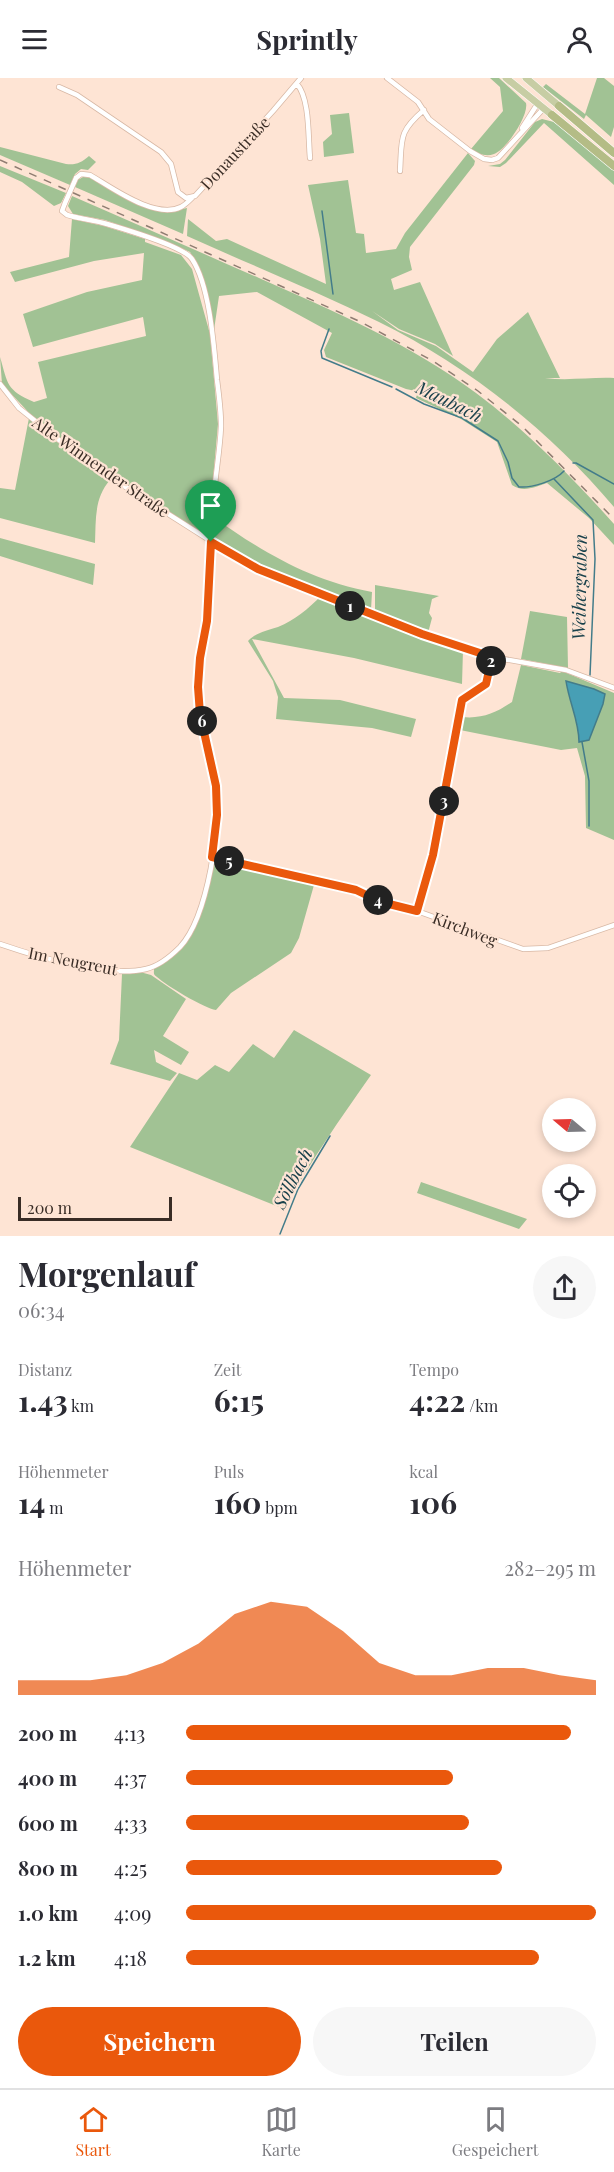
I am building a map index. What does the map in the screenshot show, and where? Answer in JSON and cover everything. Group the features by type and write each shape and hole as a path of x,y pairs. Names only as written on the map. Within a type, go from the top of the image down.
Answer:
{"highway":[{"path":"559,106 614,153"},
{"path":"552,115 614,166"}],"main road":[{"path":"506,78 552,115"},
{"path":"526,78 559,106"},
{"path":"541,105 548,97"}],"street":[{"name":"Donaustraße","path":"59,87 77,95 161,152 171,164 180,196 186,198 195,196 301,78"},
{"path":"387,78 418,102 429,119 484,159 498,158 541,105"},
{"path":"297,84 302,90 305,101 310,158"},
{"path":"400,171 401,138 407,125 424,110"},
{"path":"195,196 181,207 164,209 144,205 90,174 81,174 76,178 62,211 67,215 106,223 186,253 194,263 210,315 221,424 207,621 200,658 198,687 200,714 217,795 212,857"},
{"name":"Alte Winnender Straße","path":"0,384 19,408 69,448 211,542 258,569 422,634 492,657 567,670 614,688"},
{"path":"417,911 429,870 445,797 462,700 486,684 492,657"},
{"name":"Kirchweg","path":"212,857 356,890 381,902 417,911 523,949 548,948 614,925"},
{"name":"Im Neugreut","path":"0,944 95,969 125,971 147,969 171,955 190,933 202,903 212,857"}],"green space":[{"path":"490,78 499,78 526,103 526,108 520,123 504,146 494,154 485,155 471,149 503,111 500,87"},
{"path":"597,78 604,78 614,86 614,127 611,137 586,115 584,119 543,87 546,84 585,114"},
{"path":"349,113 354,153 324,157 323,142 332,134 330,115"},
{"path":"542,119 554,122 614,171 614,185 544,123 506,163 500,167 488,166 500,164 505,160 535,122"},
{"path":"0,147 66,164 78,163 89,156 96,162 88,170 81,169 75,174 70,185 0,155"},
{"path":"468,153 475,161 474,165 410,247 409,257 412,270 391,279 394,290 420,282 453,356 435,344 399,329 372,311 398,330 436,346 473,372 497,339 528,312 560,378 545,378 562,379 614,378 614,507 563,452 535,427 506,402 444,359 379,322 187,236 188,219 216,241 227,239 326,284 320,239 308,185 348,180 356,233 364,234 366,253 396,249 405,233"},
{"path":"0,166 66,193 61,203 54,206 22,182 0,172"},
{"path":"83,177 93,179 127,199 146,207 166,210 187,208 183,234 75,187 78,180"},
{"path":"72,196 343,316 451,375 513,423 582,489 614,524 614,545 589,518 547,483 525,489 512,485 497,442 461,419 416,398 417,394 425,396 425,393 406,389 326,357 324,350 332,333 257,292 219,296 214,330 195,260 190,252 105,220 73,214 68,206"},
{"path":"72,219 145,239 145,242 181,255 192,269 210,334 218,424 208,536 193,529 89,460 33,417 2,384 0,357 7,380 13,390 34,402 47,398 38,362 146,336 143,317 33,347 23,314 87,292 142,280 144,253 94,261 15,282 10,272 69,257"},
{"path":"29,418 46,434 110,480 98,502 95,543 0,518 0,488 15,490"},
{"path":"213,517 270,554 308,573 372,592 370,612 249,563 213,540"},
{"path":"0,538 95,564 93,585 0,556"},
{"path":"375,585 439,596 432,599 429,613 432,618 428,633 378,615 375,611"},
{"path":"321,596 373,618 463,650 462,684 354,658 252,639 284,698 340,700 416,719 411,737 372,728 276,719 278,697 273,681 248,641 258,634 290,621"},
{"path":"530,611 567,617 568,668 521,659"},
{"path":"521,665 560,673 562,671 614,693 614,840 586,828 585,776 577,748 561,750 460,730 462,717 488,714 512,702","holes":["566,682 605,694 603,704 589,740 579,741"]},
{"path":"216,861 310,881 314,885 299,938 291,953 231,993 216,1010 177,991 155,975 154,969 180,946 196,923 213,863"},
{"path":"140,972 151,975 186,999 163,1036 189,1052 181,1065 154,1050 156,1062 177,1073 170,1081 110,1064 119,1040 122,974"},
{"path":"294,1030 371,1075 337,1124 284,1209 130,1147 179,1073 197,1080 215,1065 229,1072 253,1044 274,1058"},
{"path":"421,1182 527,1219 519,1229 417,1193"}],"water":[{"path":"566,681 605,694 589,740 579,742"}],"waterway":[{"name":"Maubach","path":"322,211 333,294"},
{"name":"Maubach","path":"329,329 321,351 322,358 392,387"},
{"name":"Maubach","path":"396,389 424,404 462,418 498,441 508,462 512,478 519,487 543,483 564,471"},
{"name":"Maubach","path":"573,463 614,484"},
{"name":"Weihergraben","path":"554,479 593,520 595,559 590,675"},
{"name":"Weihergraben","path":"582,742 589,781 589,826"},
{"name":"Söllbach","path":"280,1234 298,1189 330,1136"}],"railway":[{"path":"0,160 361,322 433,361 478,391 523,427 614,519"}],"route":[{"path":"211,542 258,569 373,616 492,657 486,684 462,700 455,749 433,855 417,911 381,902 356,890 212,857 218,803 200,714 198,687 200,658 207,621 211,542"}]}
